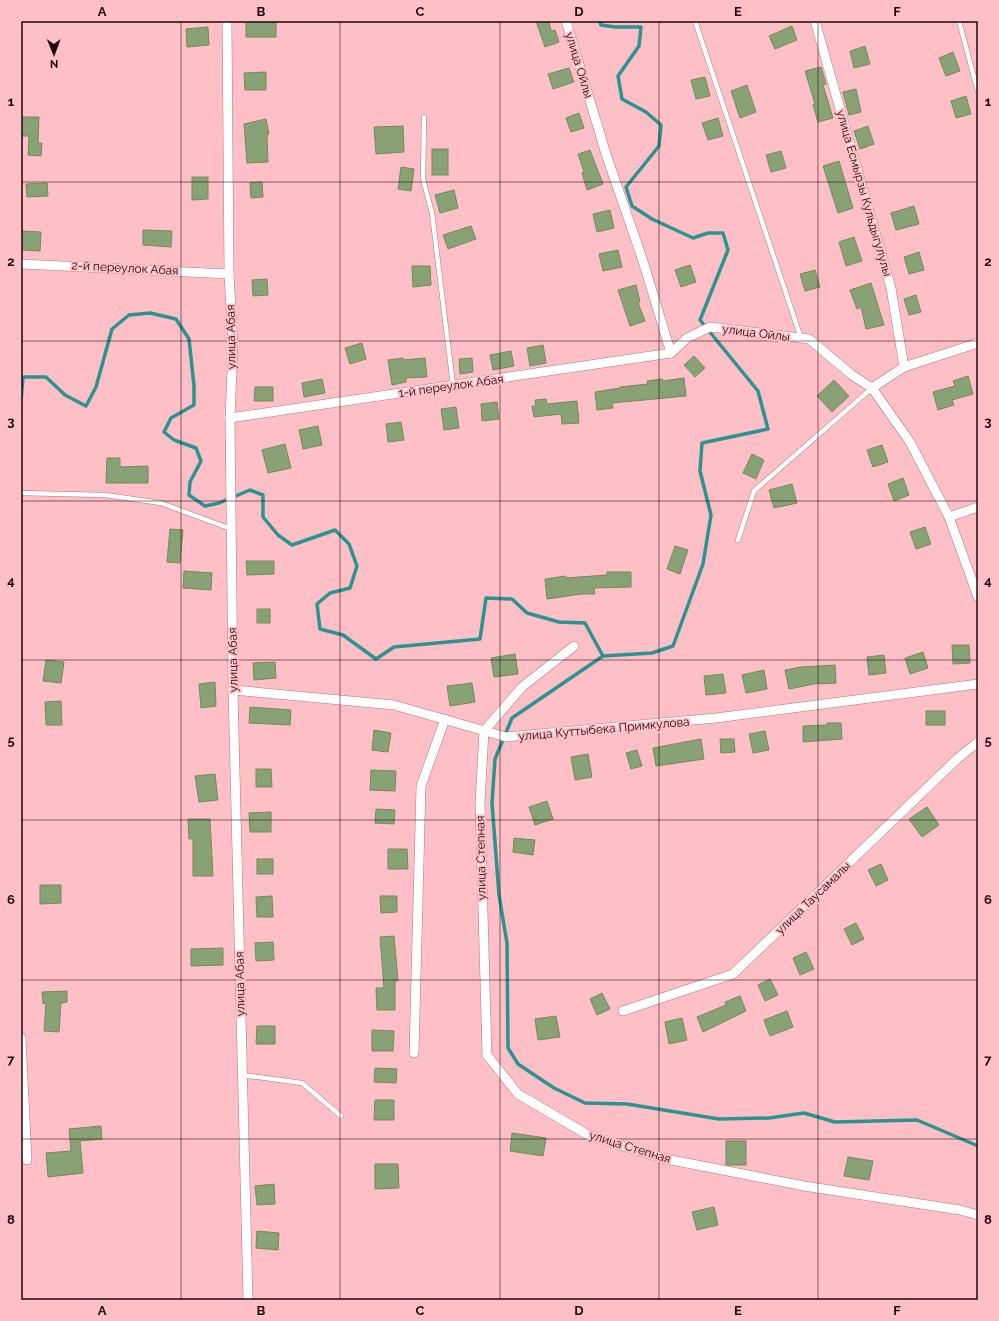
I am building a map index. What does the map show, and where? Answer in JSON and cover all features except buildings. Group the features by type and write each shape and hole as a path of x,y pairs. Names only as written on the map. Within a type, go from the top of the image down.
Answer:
{"street":[{"name":"улица Абая","path":"227,21 229,274 233,346 230,418 233,690 248,1300"},
{"name":"улица Ойлы","path":"566,21 606,154 642,258 671,353 687,338 710,327 809,339 852,375 872,388 910,442 949,517 978,597"},
{"name":"улица Есмырзы Кульдыгулулы","path":"815,21 891,288 904,367"},
{"name":"2-й переулок Абая","path":"21,264 229,274"},
{"path":"872,388 904,367 978,343"},
{"name":"1-й переулок Абая","path":"230,418 671,353"},
{"path":"949,517 978,507"},
{"path":"484,730 522,687 574,646"},
{"name":"улица Куттыбека Примкулова","path":"233,690 394,705 484,730 506,738 716,718 978,684"},
{"path":"414,1053 421,786 445,719"},
{"name":"улица Степная","path":"484,730 480,802 487,1055 518,1094 588,1135 661,1158 804,1186 960,1210 978,1215"},
{"name":"улица Таусамалы","path":"623,1012 733,974 958,759 978,742"},
{"path":"21,1038 27,1160"}],"lane":[{"path":"695,21 801,338"},
{"path":"959,21 978,92"},
{"path":"424,117 423,179 432,213 453,385"},
{"path":"738,540 754,491 872,388"},
{"path":"21,493 105,496 161,503 231,529"},
{"path":"242,1075 302,1083 341,1116"}],"waterway":[{"path":"600,21 601,25 615,27 641,27 639,46 618,76 622,99 646,112 661,125 659,146 626,187 632,206 652,219 693,238 708,233 723,233 728,250 700,320 758,391 768,429 702,443 700,471 711,515 703,564 673,646 652,653 603,656 512,718 495,759 492,803 499,895 507,943 508,1048 518,1064 554,1088 585,1103 627,1104 719,1119 769,1118 804,1113 835,1122 917,1120 978,1146"},
{"path":"21,401 23,377 46,377 65,395 86,406 96,387 112,329 129,315 150,313 176,319 189,339 194,386 194,405 171,418 164,432 174,440 196,448 201,461 190,482 189,495 205,506 219,503 250,490 263,495 263,517 278,535 292,545 335,530 349,544 357,566 350,588 330,593 317,604 320,629 343,635 376,659 394,647 480,639 486,598 512,599 527,613 559,622 585,623 603,656"}]}
